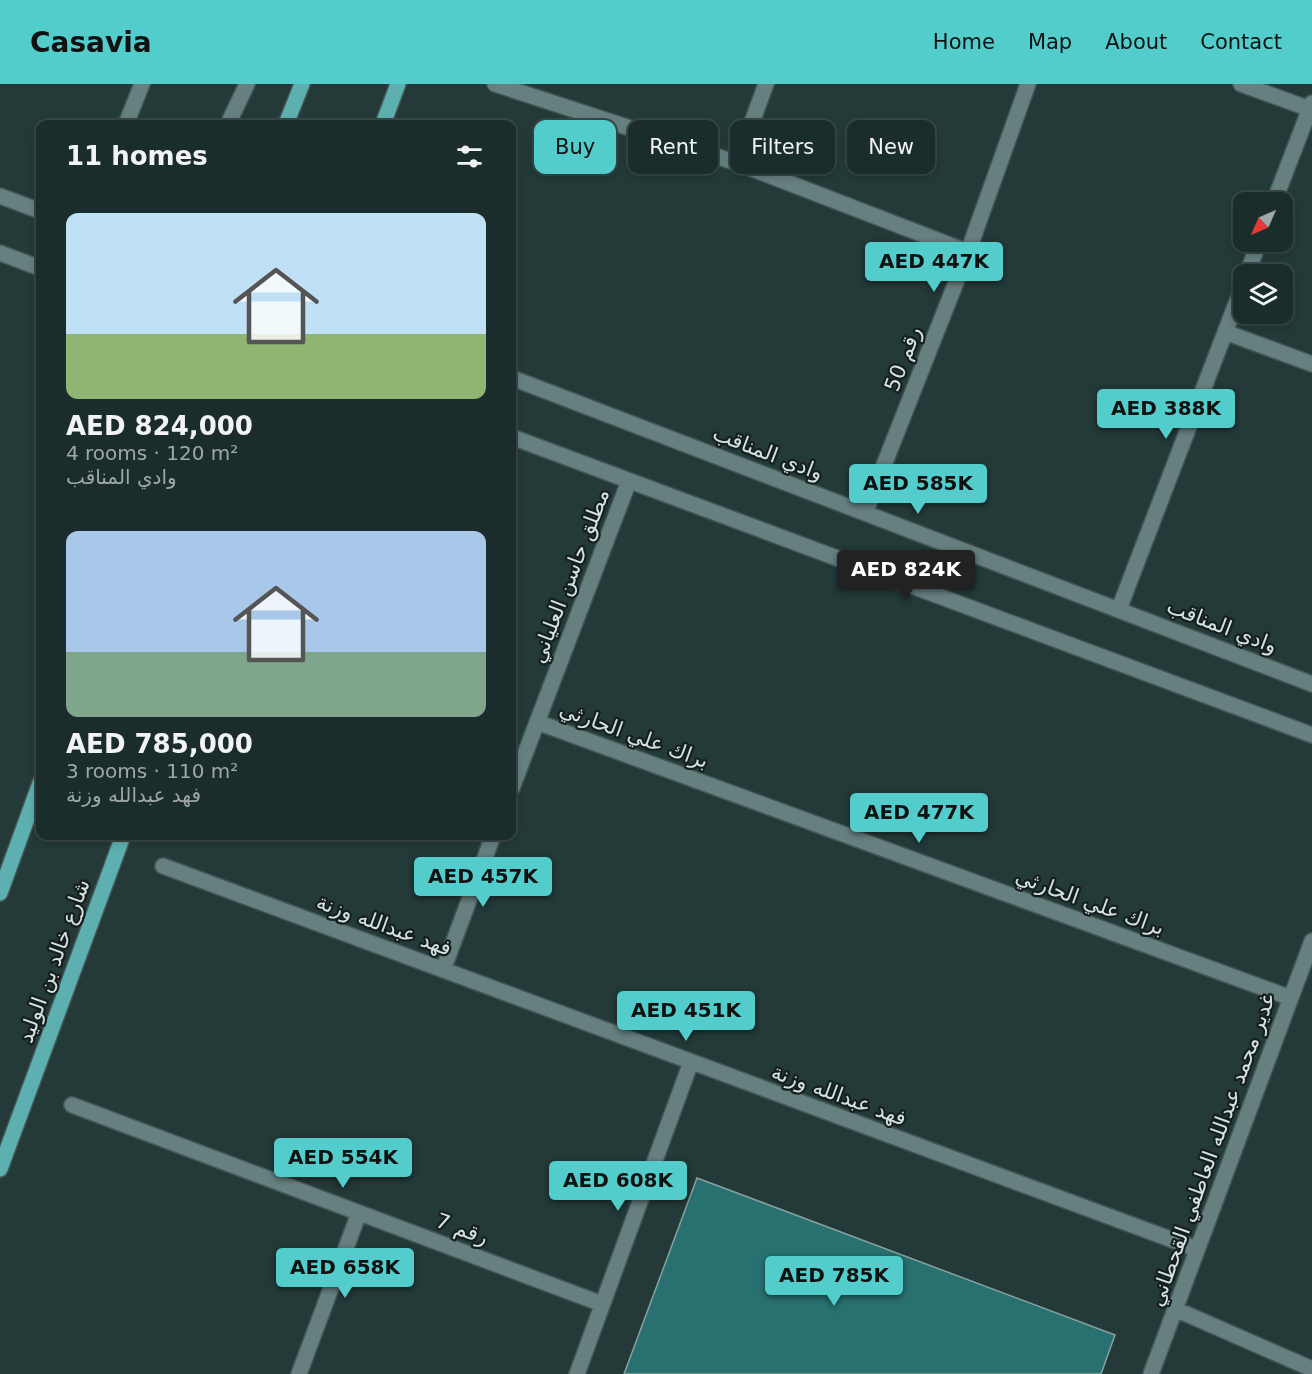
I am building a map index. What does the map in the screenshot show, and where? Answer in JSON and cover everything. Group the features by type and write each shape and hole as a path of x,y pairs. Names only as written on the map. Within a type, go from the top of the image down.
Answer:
{"main road":[{"path":"288,120 302,84"},
{"path":"384,120 398,84"},
{"path":"0,892 36,794"},
{"name":"شارع خالد بن الوليد","path":"0,1169 122,840"}],"street":[{"path":"132,120 142,84"},
{"path":"230,120 247,84"},
{"path":"495,84 730,161"},
{"path":"753,120 766,84"},
{"name":"رقم 50","path":"865,513 968,252 1028,84"},
{"path":"1241,84 1311,106 1278,192"},
{"path":"766,174 968,252"},
{"path":"0,196 36,210"},
{"path":"0,253 36,266"},
{"path":"1119,609 1233,311"},
{"path":"1225,332 1312,364"},
{"name":"وادي المناقب","path":"516,380 1312,684"},
{"path":"516,438 1312,735"},
{"name":"مطلق حاسن العلياني","path":"516,777 628,480"},
{"name":"براك علي الحارثي","path":"537,722 1291,998"},
{"path":"442,970 492,840"},
{"name":"فهد عبدالله وزنة","path":"163,866 1197,1250"},
{"name":"غدير محمد عبدالله العاطفي القحطاني","path":"1151,1374 1312,942"},
{"path":"576,1374 691,1062"},
{"name":"رقم 7","path":"72,1106 602,1304"},
{"path":"299,1374 359,1213"},
{"path":"1175,1309 1312,1369"}],"building":[{"path":"697,1178 1115,1335 1101,1374 624,1374"}]}
